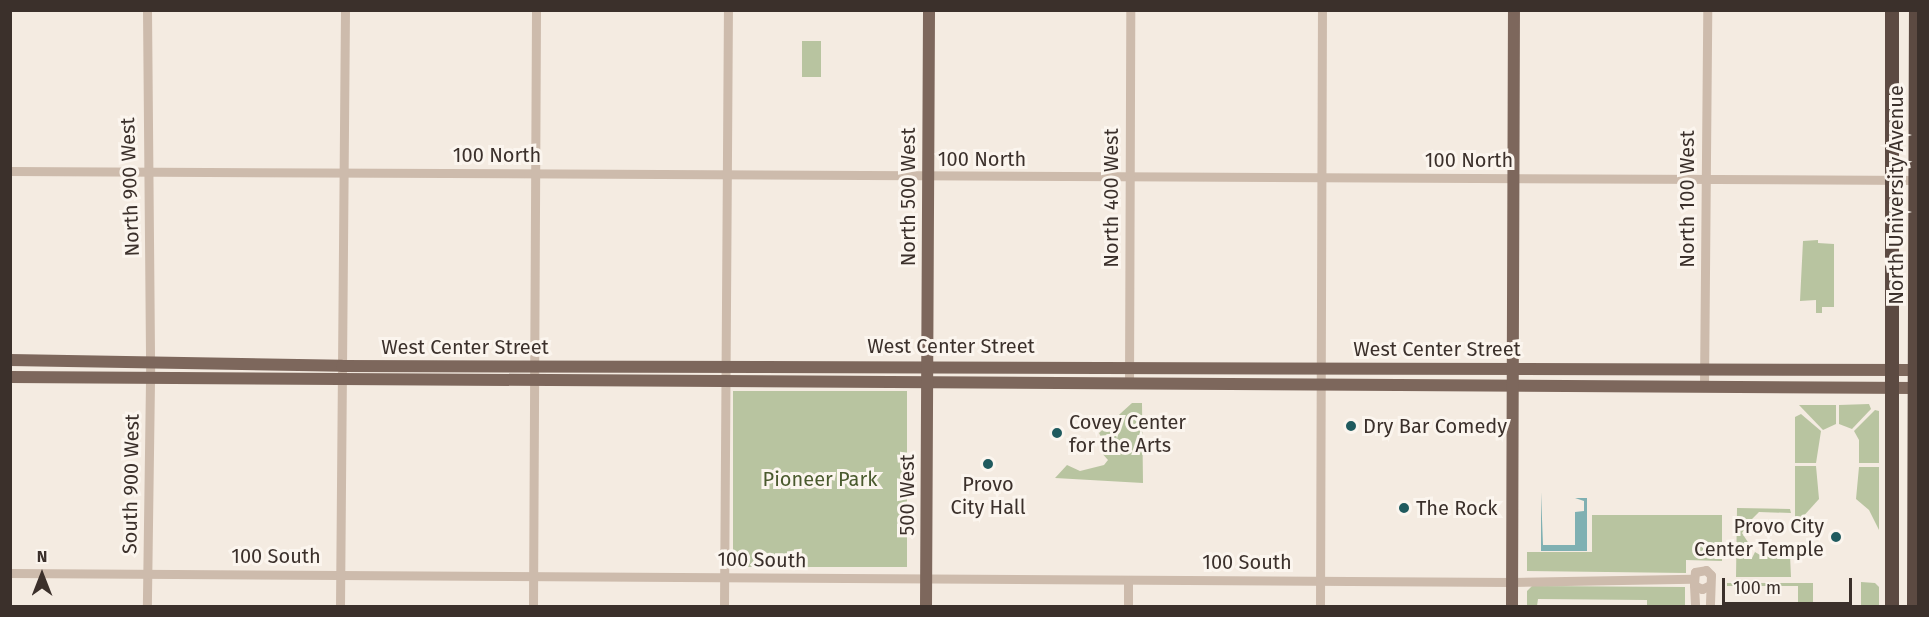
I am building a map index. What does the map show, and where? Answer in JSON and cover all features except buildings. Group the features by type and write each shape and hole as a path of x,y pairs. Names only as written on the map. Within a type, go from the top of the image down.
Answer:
{"highway":[{"name":"North University Avenue","path":"1892,10 1892,606"},
{"name":"North University Avenue","path":"1914,606 1916,582 1916,10"}],"main road":[{"name":"North 500 West","path":"927,383 929,10"},
{"path":"1512,606 1514,10"},
{"name":"West Center Street","path":"10,360 150,363 342,373 726,374 927,366 1129,367 1511,386 1704,387 1891,379"},
{"name":"West Center Street","path":"726,374 927,383 1129,384 1511,368 1704,370 1891,379"},
{"name":"West Center Street","path":"10,377 150,381 342,373"},
{"path":"1891,379 1916,379"},
{"path":"1891,379 1916,379"},
{"name":"500 West","path":"926,606 927,383"}],"street":[{"name":"North 900 West","path":"147,10 145,155 149,173 150,363"},
{"path":"340,606 345,10"},
{"path":"532,606 536,10"},
{"path":"724,606 728,10"},
{"name":"North 400 West","path":"1129,384 1130,10"},
{"path":"1320,606 1322,10"},
{"name":"North 100 West","path":"1704,387 1707,10"},
{"name":"100 North","path":"10,171 1917,180"},
{"name":"South 900 West","path":"147,606 150,363"},
{"path":"1695,606 1693,582 1695,572 1706,570 1711,575 1710,606"},
{"name":"100 South","path":"10,573 340,574 533,578 1693,582"},
{"path":"1128,580 1128,606"},
{"path":"1693,582 1702,589 1710,585"}],"green space":[{"path":"802,41 821,41 821,77 802,77"},
{"path":"1818,240 1818,243 1834,244 1834,307 1822,307 1822,313 1816,313 1816,300 1800,301 1803,241"},
{"name":"Pioneer Park","path":"733,391 907,391 907,567 733,567"},
{"path":"1132,403 1142,403 1143,483 1055,478 1067,465 1080,471 1104,465 1108,460 1100,451 1103,441 1099,433"},
{"path":"1869,404 1871,409 1852,429 1839,424 1839,405"},
{"path":"1799,405 1836,405 1836,424 1823,430"},
{"path":"1875,410 1879,411 1879,463 1859,463 1859,440 1854,431"},
{"path":"1801,414 1821,431 1816,463 1795,463 1795,417"},
{"path":"1795,466 1816,466 1819,499 1800,520 1795,520"},
{"path":"1859,467 1879,467 1879,530 1869,510 1856,499"},
{"path":"1737,508 1790,509 1791,513 1759,512 1742,533 1753,550 1742,551 1741,557 1752,558 1755,552 1760,555 1790,555 1791,577 1736,577"},
{"path":"1592,515 1722,515 1722,561 1686,560 1686,573 1527,571 1527,552 1592,552"},
{"path":"1861,582 1875,583 1879,587 1879,606 1861,606"},
{"path":"1727,583 1813,583 1813,606 1798,606 1798,586 1727,586"},
{"path":"1532,586 1685,587 1685,606 1647,606 1647,600 1538,599 1537,606 1527,606 1527,591"}],"water":[{"path":"1541,492 1543,545 1575,545 1575,512 1584,511 1584,501 1575,498 1587,498 1587,551 1541,551"}],"place":[{"name":"Dry Bar Comedy","path":"1351,426"},
{"name":"Covey Center for the Arts","path":"1057,433"},
{"name":"Provo City Hall","path":"988,464"},
{"name":"The Rock","path":"1404,508"},
{"name":"Provo City Center Temple","path":"1836,537"}]}
